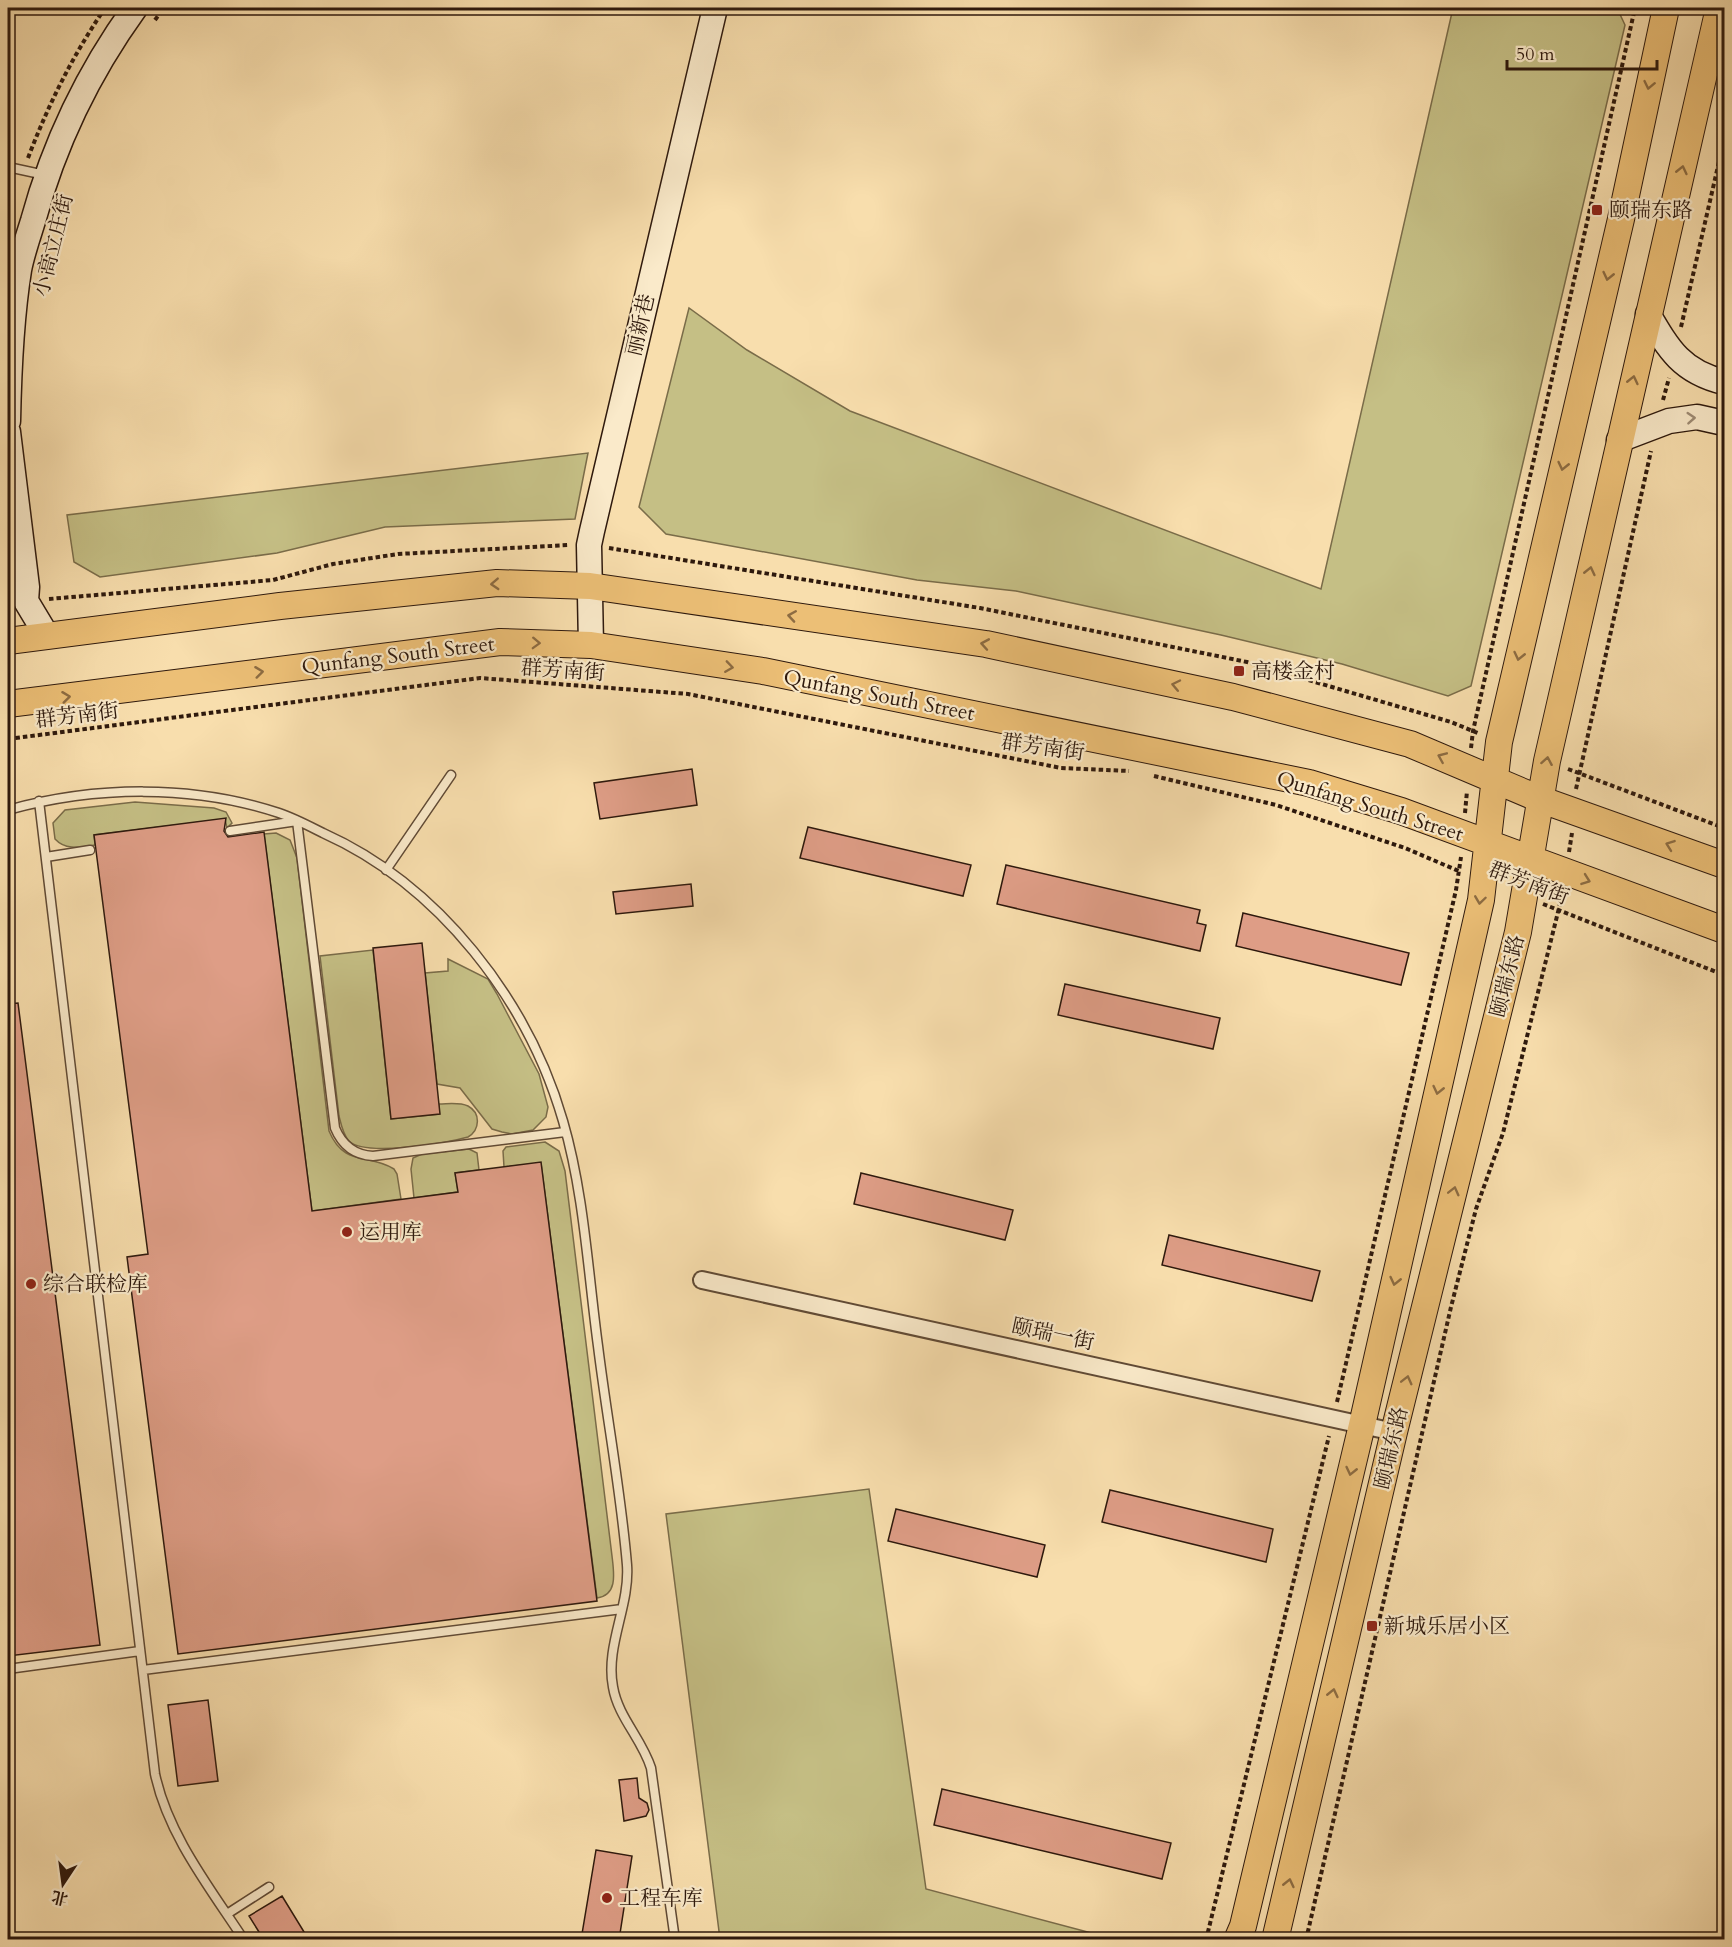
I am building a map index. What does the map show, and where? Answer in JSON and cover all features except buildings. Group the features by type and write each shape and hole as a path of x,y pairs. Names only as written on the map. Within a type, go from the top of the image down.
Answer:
{"main road":[{"name":"颐瑞东路","path":"1237,1940 1246,1915 1362,1425 1481,900 1470,876 1487,842 1501,735 1621,219 1666,8"},
{"name":"颐瑞东路","path":"1275,1940 1394,1432 1525,897 1547,761 1719,8"},
{"path":"8,641 280,606 497,583 590,586 986,644 1255,703 1410,744 1542,800 1725,865"},
{"name":"Qunfang South Street","path":"8,704 500,642 591,645 763,671 1309,783 1401,811 1725,930"}],"street":[{"name":"丽新巷","path":"591,645 589,545 715,8"},
{"name":"小高立庄街","path":"8,421 10,349 19,268 46,175 76,104 108,45 143,16"},
{"path":"1648,314 1684,365 1705,378 1725,382"},
{"path":"1619,440 1657,425 1697,417 1725,423"},
{"path":"8,432 27,587 26,601 47,636"},
{"name":"颐瑞一街","path":"702,1280 1394,1432"}],"lane":[{"path":"8,167 46,175"},
{"path":"386,870 452,775"},
{"path":"8,810 39,801 125,790 206,795 280,813 348,843 408,885 460,934 503,992 538,1054 565,1132 577,1191 627,1561 622,1609 612,1660 612,1684 618,1705 642,1744 651,1768 675,1940"},
{"path":"39,801 155,1774 163,1802 187,1851 244,1940"},
{"path":"230,831 297,821"},
{"path":"297,821 334,1124 342,1142 352,1150 373,1156 565,1132"},
{"path":"45,857 90,850"},
{"path":"143,1670 622,1609"},
{"path":"8,1669 140,1651"},
{"path":"227,1914 269,1887"}],"path":[{"path":"143,16 164,8"},
{"path":"1206,1940 1333,1418 1470,876 1464,834 1473,731 1635,8"},
{"name":"颐瑞东路","path":"1306,1940 1451,1307 1476,1209 1503,1133 1567,873 1578,773 1725,140"},
{"name":"小高立庄街","path":"42,275 48,252"},
{"name":"群芳南街","path":"8,739 480,678 688,694 1061,768 1140,773"},
{"name":"群芳南街","path":"1151,776 1276,805 1405,848 1470,876"},
{"name":"群芳南街","path":"1525,897 1725,975"}],"shaded area":[{"path":"1453,8 1617,8 1625,25 1471,686 1448,696 1342,664 1221,635 1016,591 917,580 666,534 639,507 689,308 747,350 850,411 1321,589"},
{"path":"588,453 575,519 385,527 277,553 100,577 74,562 67,515"},
{"path":"135,802 214,808 226,812 232,823 227,828 225,819 94,835 95,845 79,847 69,847 55,839 53,823 65,810"},
{"path":"276,833 290,840 297,858 329,1131 335,1142 349,1155 375,1161 394,1169 401,1199 312,1211 264,834"},
{"path":"373,950 391,1119 439,1114 439,1104 465,1105 472,1109 477,1117 477,1126 468,1137 425,1145 371,1148 358,1146 345,1136 339,1116 320,956"},
{"path":"448,959 488,979 539,1074 548,1107 546,1117 533,1130 512,1134 492,1129 460,1088 437,1084 425,973 448,971"},
{"path":"545,1142 559,1151 565,1171 613,1563 612,1588 604,1596 597,1598 541,1163 504,1167 503,1151 506,1147"},
{"path":"469,1149 477,1153 479,1170 455,1173 458,1192 414,1198 411,1169 413,1158 422,1154"},
{"path":"869,1489 926,1889 1114,1939 720,1939 666,1514"}],"place":[{"name":"颐瑞东路","path":"1597,210"},
{"name":"高楼金村","path":"1239,671"},
{"name":"运用库","path":"347,1232"},
{"name":"综合联检库","path":"31,1284"},
{"name":"新城乐居小区","path":"1372,1626"},
{"name":"工程车库","path":"607,1898"}]}
